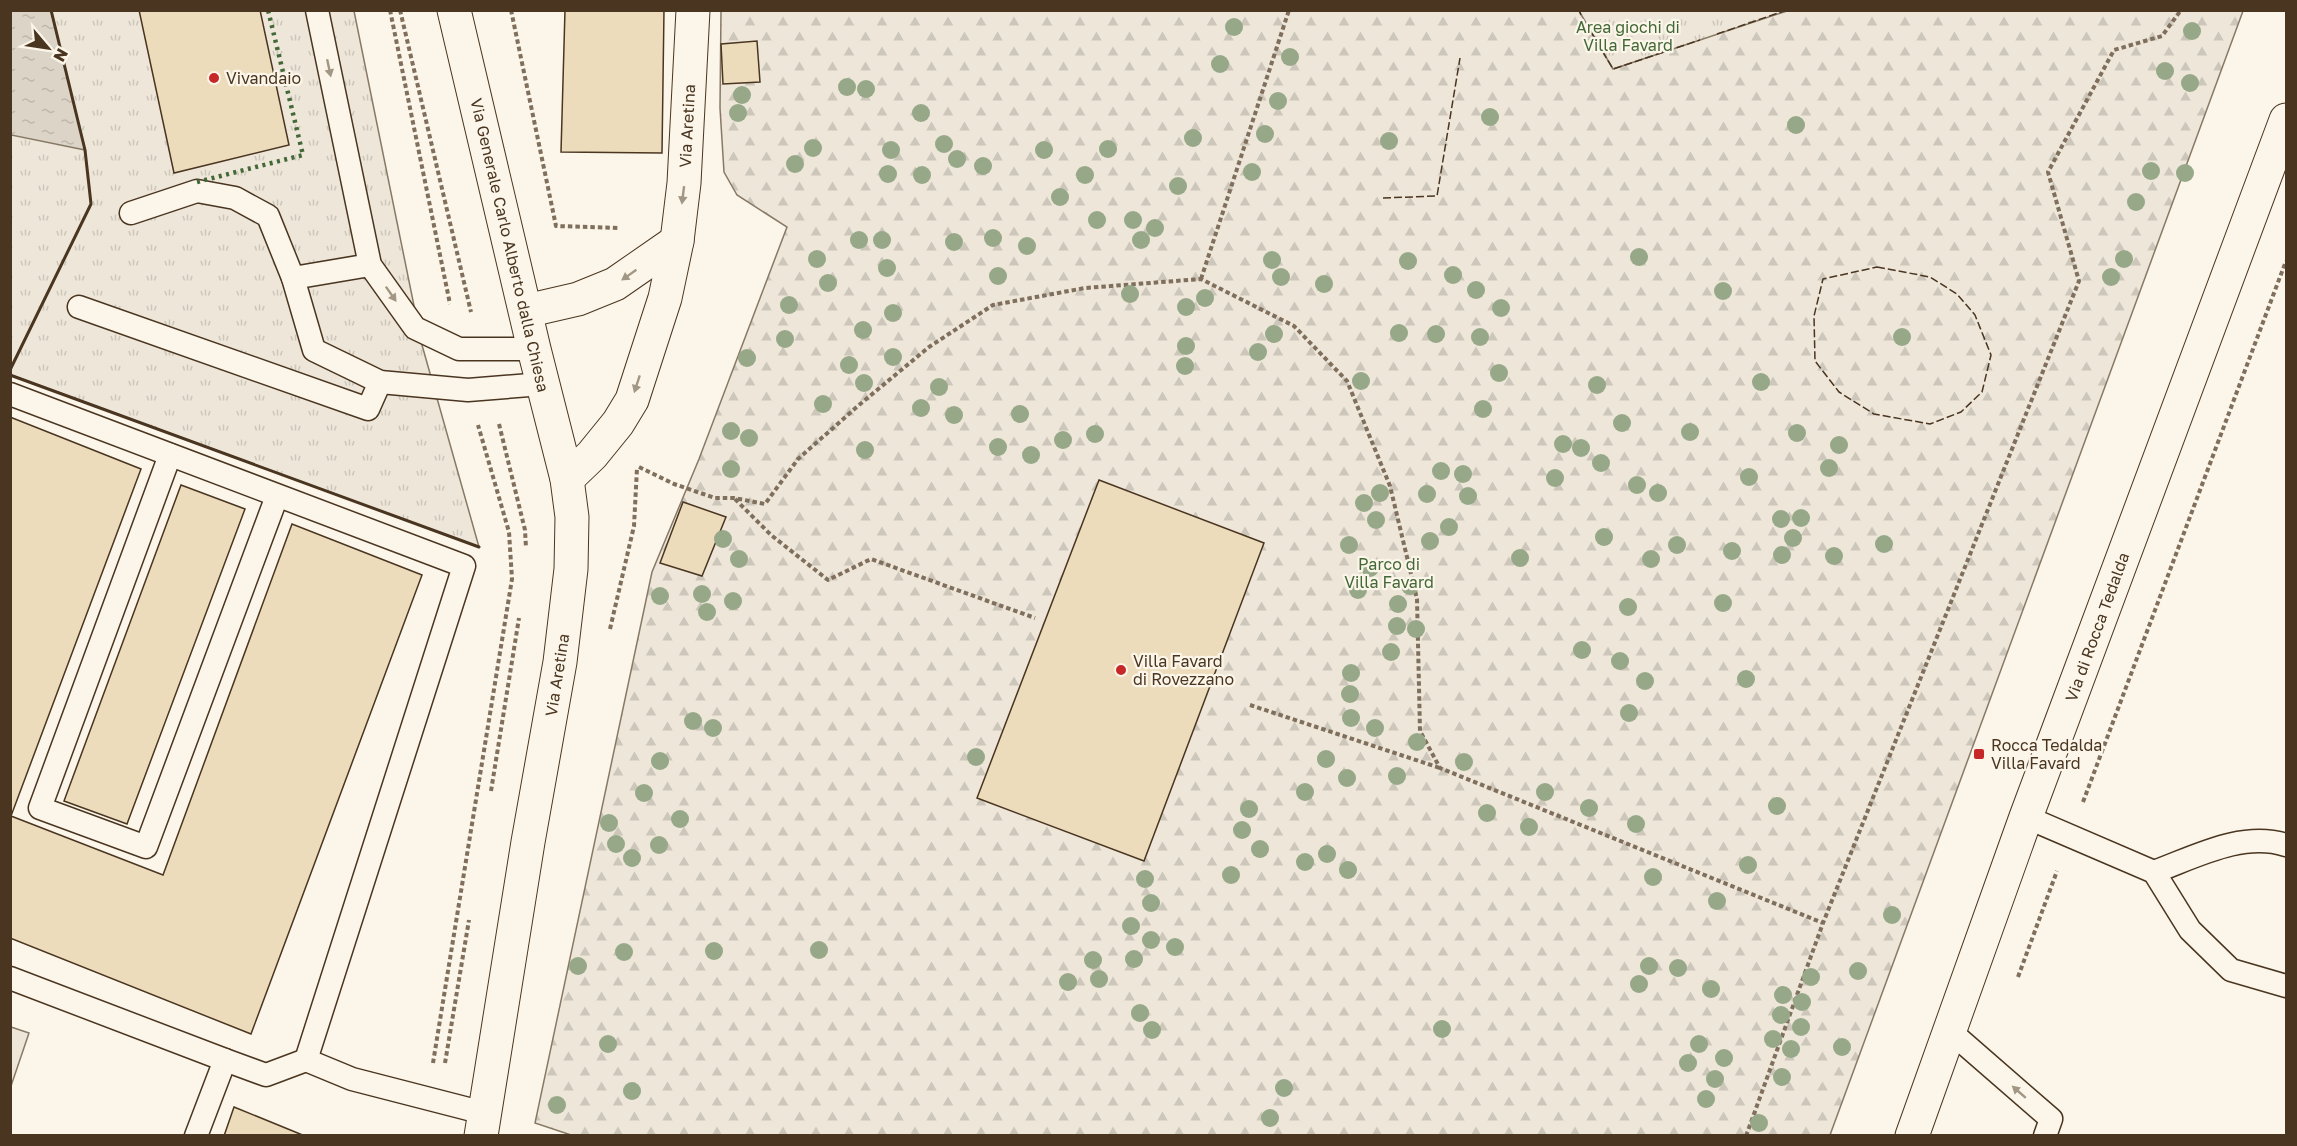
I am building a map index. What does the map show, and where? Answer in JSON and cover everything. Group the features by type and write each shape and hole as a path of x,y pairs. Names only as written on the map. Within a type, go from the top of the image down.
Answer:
{"street":[{"name":"Via Generale Carlo Alberto dalla Chiesa","path":"454,10 542,384 567,479"},
{"name":"Via Aretina","path":"482,1124 560,662 572,543 567,479 592,455 618,423 632,400 665,298 684,183 693,10"},
{"name":"Via di Rocca Tedalda","path":"1912,1136 2026,817 2286,120"},
{"path":"526,311 578,299 615,284 676,241"}],"lane":[{"path":"317,10 370,265 415,328 459,349 534,349"},
{"path":"131,213 197,191 235,198 268,216 293,278 314,350 380,382 468,390 542,384"},
{"path":"293,278 370,265"},
{"path":"79,307 368,409 380,382"},
{"path":"10,394 464,566 306,1060"},
{"path":"170,454 40,808 146,847 277,496"},
{"path":"2026,817 2154,872 2190,930 2231,970 2286,986"},
{"path":"2154,872 2228,845 2270,840 2286,845"},
{"path":"10,978 266,1075 306,1060 352,1079 482,1124"},
{"path":"1951,1032 2050,1119 2045,1136"},
{"path":"196,1136 225,1060"}],"path":[{"path":"511,10 556,226 623,228"},
{"path":"1201,279 1289,10"},
{"path":"1746,1136 1822,923 2079,281 2048,172 2114,50 2162,36 2181,10"},
{"path":"2080,810 2286,261"},
{"path":"567,479 637,466 686,489 715,498 734,498 765,504 798,459 859,405 929,347 993,305 1084,288 1201,279 1294,326 1347,381 1390,486 1417,599 1420,731 1440,768"},
{"path":"734,498 771,535 828,580 871,559 1035,618"},
{"path":"1250,705 1440,768 1822,923"},
{"path":"2017,979 2059,866"}],"green space":[{"path":"10,11 354,11 422,345 479,547 11,375"},
{"name":"Parco di Villa Favard","path":"721,11 2243,11 1830,1135 574,1136 535,1123 652,572 699,459 787,227 737,195 724,172 720,108"},
{"name":"Area giochi di Villa Favard","path":"1579,11 1787,11 1613,69"},
{"path":"10,1027 29,1033 11,1086"}],"water":[{"path":"11,10 51,11 85,150 11,135"}],"building":[{"name":"Vivandaio","path":"139,10 260,10 289,145 174,173"},
{"path":"565,10 664,10 662,153 561,152"},
{"path":"757,41 760,82 723,84 721,44"},
{"path":"10,417 141,469 11,816 163,875 292,524 422,575 251,1034 10,938"},
{"name":"Villa Favard di Rovezzano","path":"1099,480 1264,543 1144,861 977,798"},
{"path":"181,485 245,509 127,824 64,801"},
{"path":"683,502 726,517 702,576 660,563"},
{"path":"234,1107 305,1136 224,1136"}],"hedge":[{"path":"197,182 303,155 268,10"}],"fence":[{"path":"1579,10 1581,15"},
{"path":"1717,34 1787,10"},
{"path":"1591,32 1613,69 1700,40"},
{"path":"1383,198 1437,196 1460,58"},
{"path":"1877,267 1930,277 1957,294 1975,315 1991,355 1982,392 1961,412 1930,424 1874,414 1839,392 1815,361 1814,316 1823,279 1877,267"}],"wall":[{"path":"10,370 91,204 85,150 51,10"},
{"path":"10,375 479,547"}],"place":[{"name":"Vivandaio","path":"214,78"},
{"name":"Villa Favard di Rovezzano","path":"1121,670"},
{"name":"Rocca Tedalda Villa Favard","path":"1979,754"}]}
